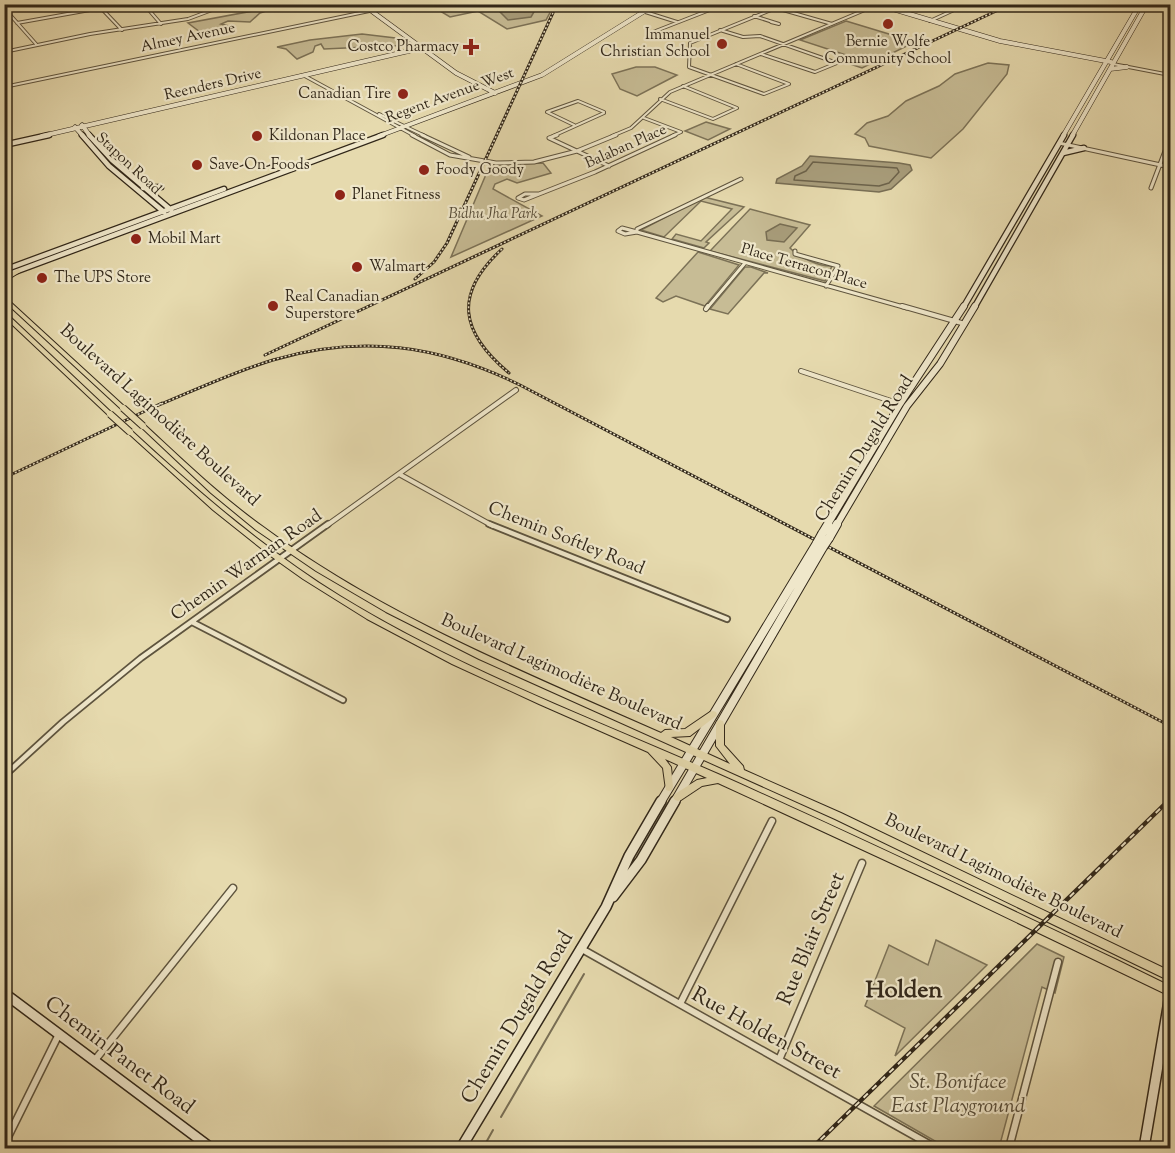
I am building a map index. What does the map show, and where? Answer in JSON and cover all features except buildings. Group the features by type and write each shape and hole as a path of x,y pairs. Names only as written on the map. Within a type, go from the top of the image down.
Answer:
{"main road":[{"path":"362,4 461,72 495,91"},
{"path":"369,4 374,11"},
{"name":"Regent Avenue West","path":"6,269 168,215 172,210 289,165 542,75 576,55 648,4"},
{"name":"Regent Avenue West","path":"495,91 538,72 656,4"},
{"name":"Chemin Dugald Road","path":"826,536 900,404 955,321 1140,4"},
{"name":"Chemin Dugald Road","path":"606,907 629,856 691,749 907,406 940,364 965,324 1147,4"},
{"path":"877,5 1007,42 1113,63"},
{"name":"Reenders Drive","path":"8,143 77,129 422,46"},
{"name":"Reenders Drive","path":"82,127 422,46"},
{"path":"570,54 576,55"},
{"path":"1091,59 1111,55"},
{"path":"1116,58 1127,66"},
{"path":"1091,59 1100,63 1103,68"},
{"path":"1110,69 1127,66"},
{"name":"Stapon Road","path":"82,127 168,215"},
{"name":"Reenders Drive","path":"8,143 77,129"},
{"name":"Stapon Road","path":"77,129 107,165 128,184 172,210"},
{"path":"1072,136 1084,147"},
{"name":"Regent Avenue West","path":"18,271 163,211 187,208 296,167 336,148 350,145"},
{"path":"1061,154 1084,147"},
{"path":"296,167 300,161"},
{"path":"107,165 115,162"},
{"path":"286,170 289,165"},
{"path":"128,184 136,181"},
{"path":"182,217 187,208"},
{"path":"4,278 18,271"},
{"name":"Boulevard Lagimodière Boulevard","path":"4,298 222,498 291,551 364,596 426,629 932,860 1170,976"},
{"name":"Boulevard Lagimodière Boulevard","path":"4,313 214,510 279,560 370,617 411,638 720,779 1170,993"},
{"name":"Chemin Dugald Road","path":"461,1149 580,948 606,907 641,860 678,798 820,545"},
{"path":"649,730 683,735 713,714"},
{"path":"720,724 720,746 743,772"},
{"path":"649,747 667,767 669,787"},
{"path":"678,798 700,783 720,779"},
{"name":"Chemin Panet Road","path":"4,993 211,1149"},
{"path":"1144,1149 1170,993"}],"street":[{"path":"4,51 197,17 228,4"},
{"name":"Almey Avenue","path":"4,87 403,4"},
{"path":"648,34 725,4"},
{"path":"817,4 827,4"},
{"path":"930,21 967,4"},
{"path":"151,5 148,9 161,24"},
{"path":"300,74 307,75 318,85 458,157 486,162 516,163 553,159 577,152 626,130 644,118 659,99 683,86 877,5"},
{"path":"4,8 36,44"},
{"path":"17,23 101,8 122,30"},
{"path":"736,64 789,84 764,94 687,66 690,43 778,8 831,24"},
{"path":"639,10 677,22"},
{"path":"754,16 771,22"},
{"path":"720,30 742,37 760,36 837,63 815,72 760,54"},
{"path":"1113,63 1170,74"},
{"path":"659,99 713,119 737,108 683,86"},
{"path":"574,125 547,112 578,101 604,112 549,138 609,166"},
{"name":"Balaban Place","path":"540,194 525,194 518,198 524,200 540,194 609,166 681,132 644,118"},
{"path":"1151,188 1170,138"},
{"path":"1060,142 1170,166"},
{"path":"637,232 637,229 741,179"},
{"name":"Place Terracon Place","path":"637,232 625,234 618,231 622,228 637,232 965,324"},
{"path":"795,250 795,254 838,266"},
{"path":"826,286 841,259"},
{"path":"706,309 745,263"},
{"path":"801,371 900,404"},
{"name":"Chemin Warman Road","path":"4,776 94,695 192,621 516,390"},
{"name":"Chemin Softley Road","path":"399,474 488,524 727,619"},
{"path":"192,621 343,700"},
{"path":"680,1004 772,821"},
{"name":"Rue Blair Street","path":"779,1060 862,863"},
{"path":"95,1060 232,888"},
{"name":"Rue Holden Street","path":"580,948 936,1149"},
{"path":"1009,1149 1058,962"},
{"path":"4,1145 59,1034"}],"green space":[{"path":"285,5 260,13 250,22 228,21 221,24 229,26 200,32 188,23"},
{"path":"430,5 554,5 546,20 507,29 478,11 450,17"},
{"path":"846,21 902,38 898,40 911,44 862,68 841,61 849,56 800,40"},
{"path":"362,34 404,39 411,45 324,49 321,44 315,46 313,52 297,59 286,49 277,47 310,40"},
{"path":"988,63 1009,65 1007,74 963,129 931,158 869,146 865,138 855,134 867,123 888,116 906,101 939,86 955,74"},
{"path":"636,67 655,67 677,75 637,96 620,89 612,74"},
{"path":"706,122 730,129 708,140 685,131"},
{"name":"Bidhu Jha Park","path":"543,163 551,173 517,183 507,179 495,184 493,189 542,216 451,257 490,165"},
{"path":"704,197 744,207 706,242 709,243 704,248 672,239 676,234 701,241 732,209 701,201 664,237 641,230"},
{"path":"750,209 810,225 790,248 810,261 832,266 825,281 710,251"},
{"path":"698,252 739,265 705,306 676,296 663,302 656,298"},
{"path":"745,267 768,273 764,273 728,314 710,309"},
{"path":"936,940 987,965 895,1056 905,1028 865,1006 889,945 928,965"},
{"name":"St. Boniface East Playground","path":"1037,944 1064,957 1055,993 1042,987 999,1148 947,1148 874,1106"}],"water":[{"path":"480,5 538,5 531,17 508,20 498,10"},
{"path":"810,156 899,163 910,165 912,170 891,189 879,192 776,183 777,179 802,166"},
{"path":"780,224 797,228 784,242 767,240 766,232"}],"waterway":[{"path":"501,1117 584,974"},
{"path":"483,1148 493,1130"}],"railway":[{"path":"415,279 434,262 447,243 557,4"},
{"path":"265,355 1011,4"},
{"path":"502,249 486,266 476,282 470,297 469,312 472,328 480,343 509,373"},
{"path":"154,407 273,360 337,347 399,348 460,361 490,371 520,385 1170,726"},
{"path":"4,478 162,403"},
{"path":"812,1148 1168,801"}],"place":[{"name":"Bernie Wolfe Community School","path":"888,24"},
{"name":"Immanuel Christian School","path":"722,44"},
{"name":"Costco Pharmacy","path":"471,47"},
{"name":"Canadian Tire","path":"403,94"},
{"name":"Kildonan Place","path":"257,136"},
{"name":"Save-On-Foods","path":"197,165"},
{"name":"Foody Goody","path":"424,170"},
{"name":"Planet Fitness","path":"340,195"},
{"name":"Mobil Mart","path":"136,239"},
{"name":"Walmart","path":"357,267"},
{"name":"The UPS Store","path":"42,278"},
{"name":"Real Canadian Superstore","path":"273,306"}],"district":[{"name":"Holden","path":"904,991"}]}
